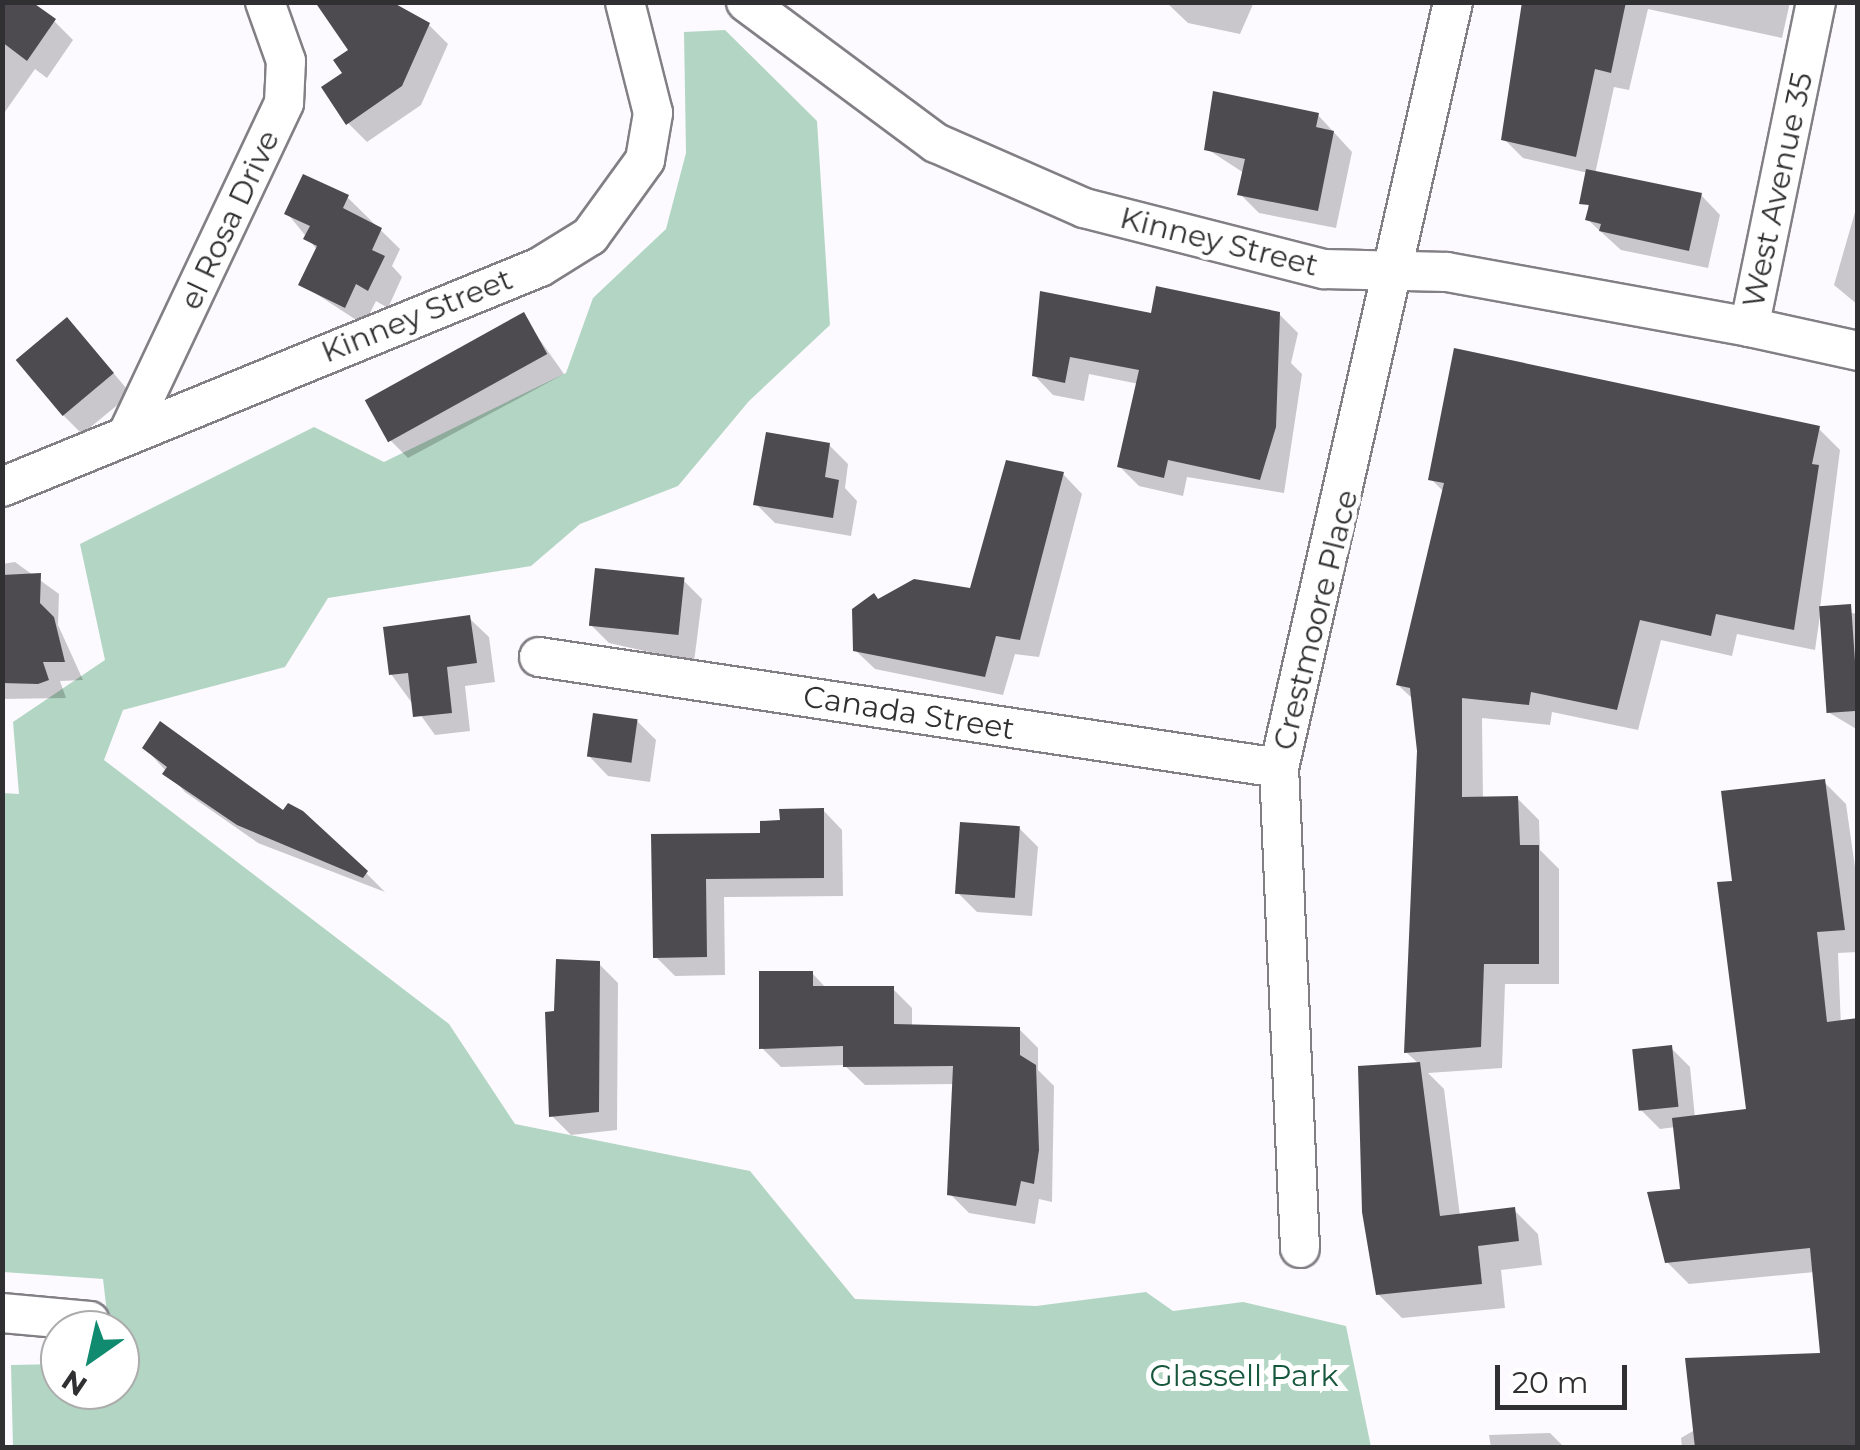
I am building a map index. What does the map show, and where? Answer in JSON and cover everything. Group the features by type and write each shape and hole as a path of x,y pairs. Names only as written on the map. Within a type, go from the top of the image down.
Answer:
{"street":[{"name":"el Rosa Drive","path":"129,431 284,103 286,60 265,2"},
{"name":"Kinney Street","path":"2,487 129,431 540,267 590,236 638,174 653,113 625,2"},
{"name":"Kinney Street","path":"746,2 873,103 1006,179 1193,240 1324,269 1397,269 1749,326"},
{"name":"Crestmoore Place","path":"1300,1248 1279,768 1397,269 1452,2"},
{"name":"West Avenue 35","path":"1816,2 1749,326 1858,351"},
{"name":"Canada Street","path":"538,657 1279,768"},
{"path":"2,1313 40,1316"}],"green space":[{"name":"Glassell Park","path":"725,30 817,121 830,325 749,401 678,486 580,524 531,566 328,598 285,667 123,710 104,760 449,1024 515,1124 750,1171 855,1299 1036,1306 1146,1292 1173,1311 1243,1302 1346,1326 1371,1447 13,1447 11,1365 40,1364 40,1410 140,1410 140,1310 107,1310 103,1279 3,1272 2,793 19,794 13,722 105,660 80,544 314,427 384,462 566,373 593,298 666,229 686,153 684,32"}],"building":[{"path":"2,2 32,2 56,19 27,61 2,42"},
{"path":"315,2 392,2 430,23 402,86 346,125 321,87 342,73 333,60 348,50"},
{"path":"1522,2 1626,2 1611,73 1595,69 1576,157 1501,140"},
{"path":"1213,91 1319,113 1316,127 1334,131 1318,211 1237,195 1245,159 1204,150"},
{"path":"1586,169 1702,193 1689,251 1599,231 1601,224 1585,220 1589,205 1579,204"},
{"path":"303,174 349,195 343,208 382,228 372,250 385,256 368,291 356,284 345,308 298,285 317,246 303,239 310,226 284,214"},
{"path":"1156,286 1280,312 1276,427 1260,480 1168,460 1164,478 1117,467 1139,370 1070,357 1065,383 1032,376 1040,291 1151,313"},
{"path":"524,312 547,354 388,442 365,400"},
{"path":"67,317 114,373 63,416 16,360"},
{"path":"1454,348 1820,426 1812,464 1819,465 1794,630 1716,614 1711,636 1640,620 1617,710 1531,692 1529,705 1462,698 1462,797 1518,796 1520,845 1539,845 1539,964 1484,964 1481,1047 1404,1053 1417,751 1410,688 1396,685 1444,483 1428,480"},
{"path":"766,432 830,443 825,477 839,480 833,518 753,505"},
{"path":"1006,460 1064,472 1020,640 996,636 985,677 853,651 852,609 874,593 878,599 914,579 970,588"},
{"path":"595,568 685,577 678,635 589,626"},
{"path":"41,573 40,603 54,617 65,662 43,662 49,680 38,684 2,683 2,575"},
{"path":"1851,604 1858,711 1827,713 1819,606"},
{"path":"470,615 477,663 447,667 452,713 413,717 408,673 389,675 383,627"},
{"path":"593,713 638,719 631,763 587,757"},
{"path":"160,721 283,810 288,803 303,811 368,871 363,878 237,825 162,774 167,767 142,748"},
{"path":"1825,779 1845,930 1817,932 1827,1022 1858,1018 1858,1448 1695,1448 1685,1358 1820,1353 1810,1248 1665,1263 1647,1192 1680,1189 1672,1118 1746,1109 1717,882 1732,881 1721,791"},
{"path":"824,808 824,878 706,879 707,957 653,958 651,834 760,833 760,821 780,820 779,809"},
{"path":"960,822 1020,826 1015,898 955,894"},
{"path":"556,959 600,961 599,1112 549,1117 545,1012 554,1011"},
{"path":"759,971 813,971 813,986 894,986 894,1024 1020,1027 1020,1055 1036,1065 1039,1150 1034,1184 1021,1181 1016,1206 947,1195 953,1066 843,1067 843,1046 759,1049"},
{"path":"1672,1045 1678,1107 1639,1111 1632,1049"},
{"path":"1420,1062 1440,1216 1515,1207 1519,1241 1478,1246 1482,1284 1376,1295 1362,1212 1358,1066"}]}
